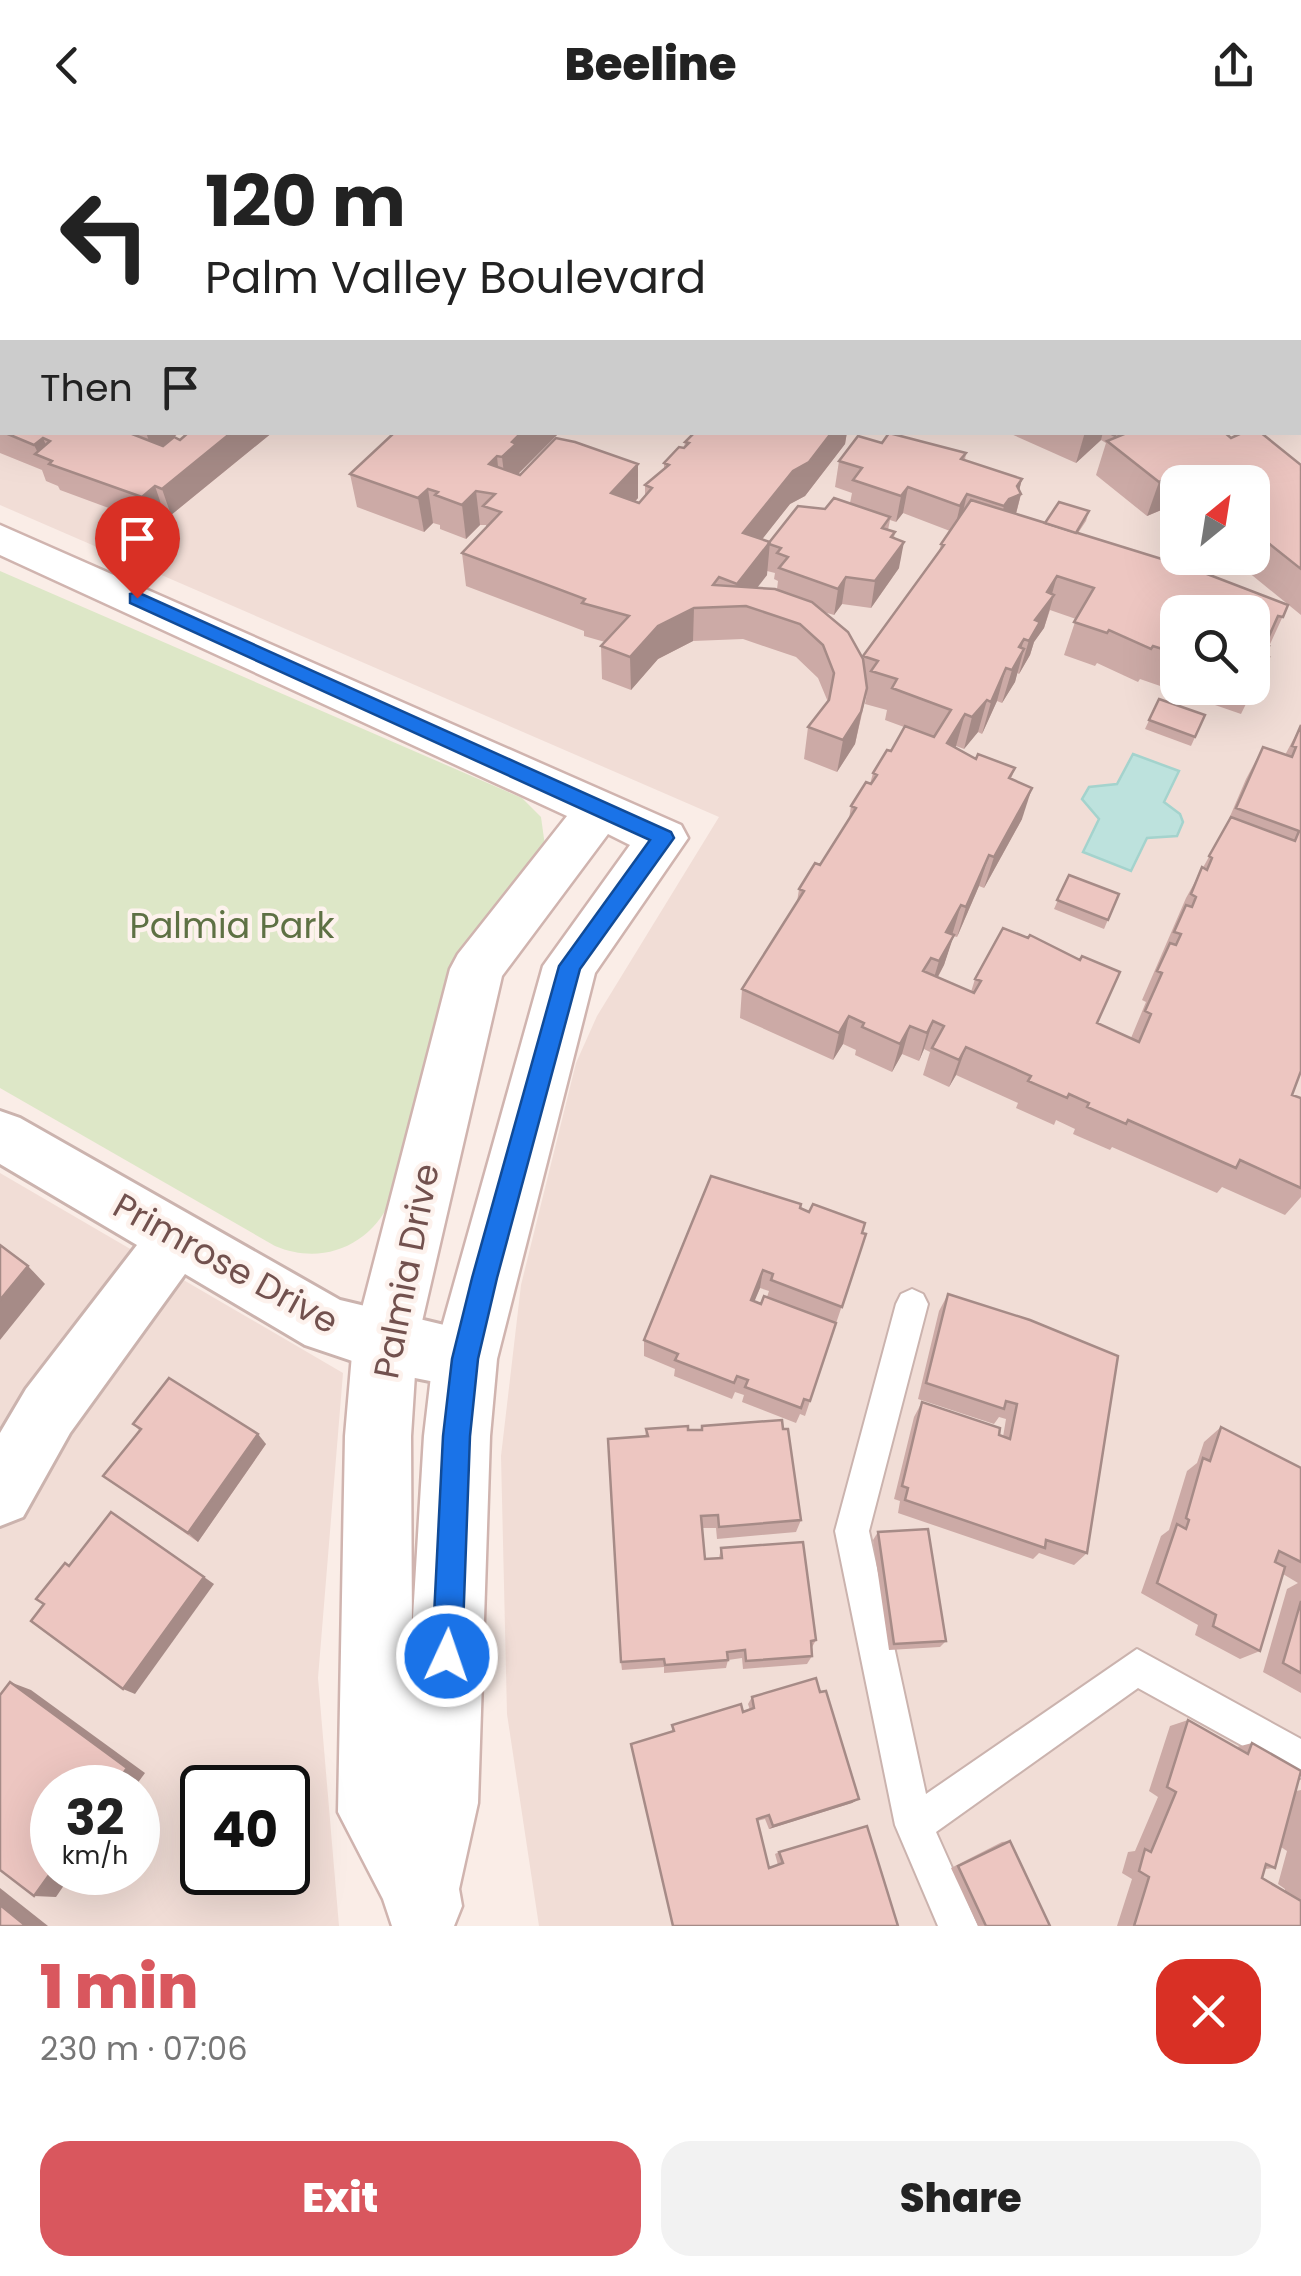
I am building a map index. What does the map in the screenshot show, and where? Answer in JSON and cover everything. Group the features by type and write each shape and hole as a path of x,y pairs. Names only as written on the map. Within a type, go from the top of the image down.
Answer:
{"street":[{"path":"0,540 600,809"},
{"name":"Palmia Drive","path":"600,809 664,838 570,966 465,1359 457,1436 440,1803 423,1908 376,1812 378,1436 385,1343 477,969 600,809"},
{"name":"Primrose Drive","path":"0,1135 326,1324 385,1343 465,1359"},
{"path":"0,1494 48,1411 178,1239"}],"lane":[{"path":"912,1304 852,1531 914,1825 958,1926"},
{"path":"914,1825 1137,1667 1301,1759"}],"shaded area":[{"path":"0,435 1301,435 1301,1926 539,1926 507,1714 501,1456 521,1285 576,1063 597,1016 719,817 0,505"},
{"path":"0,1173 343,1373 318,1678 339,1926 0,1926"}],"green space":[{"name":"Palmia Park","path":"0,571 522,798 541,817 545,846 391,1200 371,1229 343,1248 310,1254 275,1246 0,1088"}],"water":[{"path":"1133,754 1179,771 1164,802 1180,814 1183,822 1177,836 1147,838 1131,871 1083,852 1099,819 1082,799 1089,787 1117,784"}],"building":[{"path":"10,435 135,435 163,446 174,437 180,440 186,435 228,435 162,489 155,486 142,497 49,464 52,461 35,454 50,441 43,438 34,445"},
{"path":"392,435 519,435 512,442 516,444 489,464 520,475 556,438 638,464 611,493 639,503 652,488 645,485 669,465 664,463 679,447 689,443 685,442 692,435 830,435 809,462 793,471 743,533 770,542 737,584 719,577 713,585 775,589 812,602 848,632 863,659 867,688 861,712 843,740 808,727 829,700 834,673 823,645 800,624 746,606 694,608 658,626 630,657 601,646 629,616 582,603 585,599 462,553 501,512 483,506 495,494 476,491 462,505 428,489 418,498 350,474"},
{"path":"888,435 897,435 966,453 961,459 1022,479 1017,486 1021,494 1004,506 967,494 960,506 908,487 901,496 853,480 862,468 839,461 858,436 882,443"},
{"path":"1122,435 1264,435 1301,465 1301,569 1270,544 1270,465 1160,465 1159,482 1107,441"},
{"path":"834,498 890,517 882,528 895,532 891,537 904,542 875,581 846,577 838,589 779,568 788,557 777,553 781,548 768,544 798,506 825,509"},
{"path":"971,500 1160,558 1160,575 1210,575 1262,595 1160,595 1160,648 1151,649 1109,630 1107,633 1074,622 1094,588 1057,576 1047,592 1054,595 1035,620 1040,622 1029,641 1024,639 1019,647 1024,649 1012,670 1006,668 991,702 987,700 972,717 965,714 947,743 976,759 978,754 1015,768 1009,778 1032,788 994,857 989,855 966,907 961,905 946,932 954,935 939,961 931,958 923,971 974,993 981,981 975,979 1003,928 1028,938 1030,935 1080,960 1082,956 1120,972 1097,1023 1139,1042 1151,1014 1145,1011 1162,973 1157,971 1170,943 1176,945 1181,934 1174,932 1186,905 1192,907 1196,897 1191,894 1202,867 1207,870 1212,858 1209,856 1231,817 1295,841 1299,831 1236,808 1263,747 1292,757 1301,725 1301,1071 1292,1095 1301,1098 1301,1188 1240,1160 1236,1168 1128,1120 1126,1124 1087,1107 1089,1103 1069,1094 1067,1098 1028,1081 1031,1076 966,1047 959,1060 932,1048 944,1026 933,1021 927,1033 910,1026 900,1044 862,1027 864,1023 849,1016 839,1033 742,989 804,891 799,889 815,863 820,865 856,808 851,806 866,782 871,784 877,775 873,773 887,750 891,751 905,726 934,737 951,710 892,688 897,679 871,671 878,661 863,656 944,545 941,544"},
{"path":"1059,502 1089,511 1076,533 1045,523"},
{"path":"1270,598 1288,605 1283,617 1278,616 1270,634"},
{"path":"1159,699 1160,705 1176,705 1205,715 1195,737 1149,720"},
{"path":"1069,875 1119,894 1108,920 1057,900"},
{"path":"711,1176 801,1204 800,1208 809,1212 813,1204 865,1223 862,1233 866,1234 842,1307 771,1280 773,1274 763,1270 751,1300 761,1304 764,1296 836,1323 810,1401 804,1399 801,1408 745,1387 748,1380 737,1376 734,1383 675,1360 678,1354 644,1340"},
{"path":"0,1245 28,1266 0,1300"},
{"path":"948,1294 1030,1320 1118,1356 1087,1553 1046,1540 1045,1548 905,1500 908,1488 902,1486 922,1402 1000,1428 999,1435 1010,1439 1017,1404 1006,1401 1004,1409 926,1383"},
{"path":"169,1378 258,1434 188,1533 103,1476 141,1429 133,1424"},
{"path":"782,1420 783,1429 788,1429 801,1520 719,1527 718,1515 701,1516 705,1559 722,1558 721,1548 803,1542 816,1640 811,1641 812,1656 746,1661 745,1650 727,1652 728,1660 665,1665 664,1659 621,1662 608,1439 648,1436 646,1429 688,1426 688,1430 702,1430 702,1426"},
{"path":"1221,1427 1301,1468 1301,1562 1279,1551 1275,1562 1285,1567 1260,1651 1213,1626 1216,1615 1157,1583 1177,1524 1186,1529 1203,1458 1210,1461"},
{"path":"111,1512 204,1577 123,1689 31,1621 44,1604 36,1599 65,1563 69,1566"},
{"path":"928,1529 946,1641 894,1644 878,1532"},
{"path":"1301,1601 1301,1673 1283,1663"},
{"path":"816,1678 820,1692 826,1691 859,1799 773,1826 769,1815 757,1819 769,1868 783,1863 779,1852 867,1826 898,1926 673,1926 631,1744 674,1731 672,1725 741,1704 743,1712 754,1708 752,1697"},
{"path":"10,1682 123,1765 30,1765 30,1893 0,1870 0,1695"},
{"path":"1188,1720 1248,1754 1252,1743 1301,1771 1275,1868 1266,1864 1262,1878 1301,1901 1301,1926 1134,1926 1149,1877 1139,1871 1145,1849 1151,1852 1176,1792 1167,1787"},
{"path":"1010,1841 1050,1926 986,1926 958,1866"},
{"path":"0,1905 26,1926 0,1926"}],"route":[{"path":"137,598 664,838 570,966 484,1278 465,1359 457,1436 447,1656"}]}
